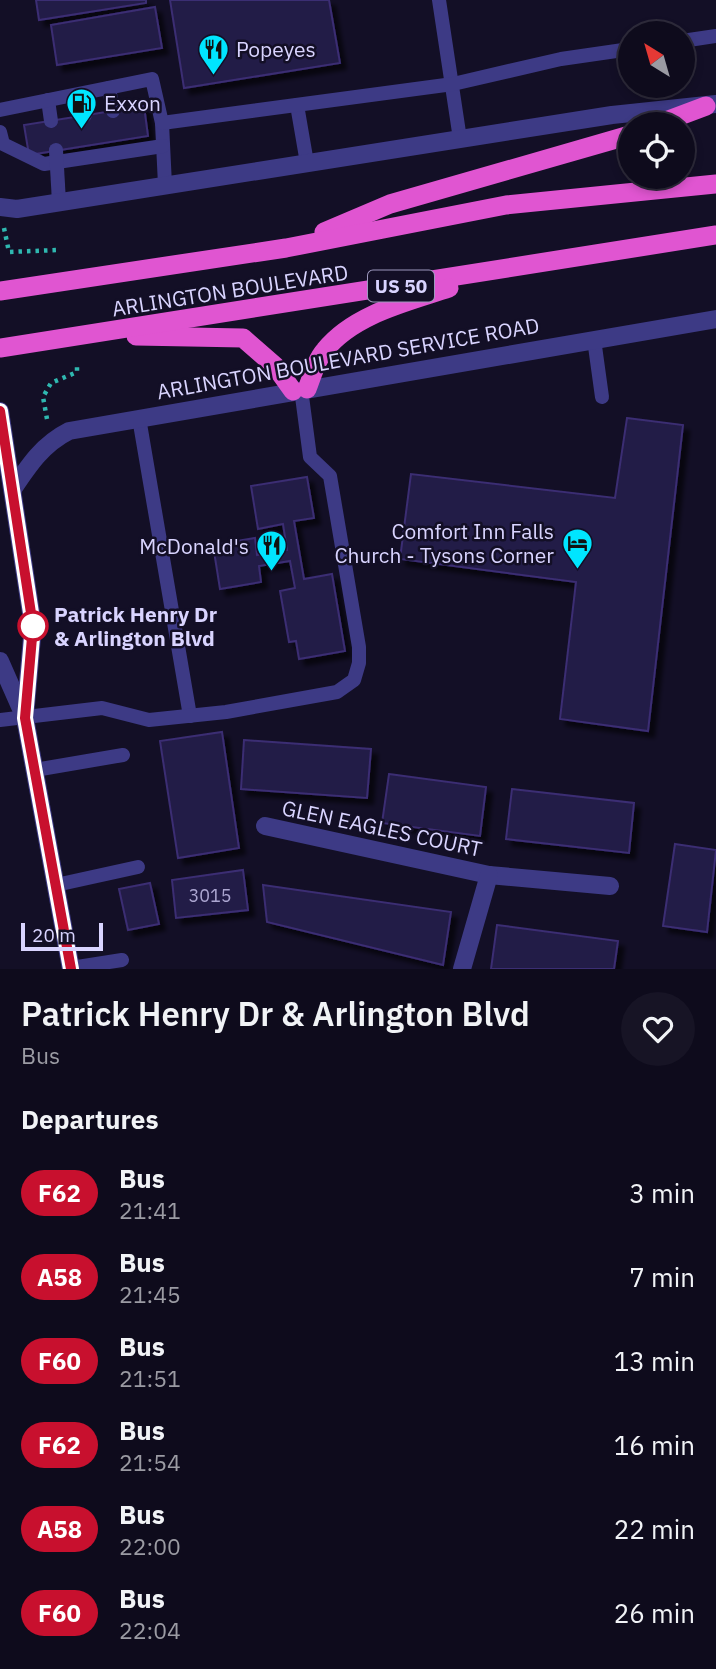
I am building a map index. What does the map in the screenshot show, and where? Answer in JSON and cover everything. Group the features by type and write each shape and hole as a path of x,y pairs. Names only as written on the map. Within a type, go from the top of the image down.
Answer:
{"highway":[{"path":"691,112 711,105"},
{"path":"286,248 390,204 618,138"},
{"name":"ARLINGTON BOULEVARD","path":"0,291 286,248 506,205 716,184"},
{"name":"ARLINGTON BOULEVARD","path":"0,348 716,236"},
{"path":"86,335 243,338 300,390 323,352 346,329 396,306 502,271"}],"street":[{"path":"1,214 59,202 612,115 711,105"},
{"name":"ARLINGTON BOULEVARD SERVICE ROAD","path":"13,489 35,456 53,439 69,431 716,319"},
{"path":"0,411 33,626 25,718"},
{"path":"0,661 25,718 71,969"},
{"name":"GLEN EAGLES COURT","path":"265,826 489,876 610,886"},
{"name":"GLEN EAGLES COURT","path":"462,969 489,876"}],"lane":[{"path":"439,0 460,139"},
{"path":"695,39 716,36"},
{"path":"162,123 453,84 561,59 618,51"},
{"path":"0,110 152,79 162,123 165,186"},
{"path":"109,88 113,111"},
{"path":"81,94 85,115"},
{"path":"48,100 51,121"},
{"path":"297,105 307,163"},
{"path":"0,131 3,144 44,164 57,156 120,146 163,146"},
{"path":"57,156 59,202"},
{"path":"594,339 602,397"},
{"path":"0,720 102,708 149,720 190,716 337,692 354,680 359,663 359,647 329,472 310,457 300,390"},
{"path":"139,418 190,716"},
{"path":"35,770 123,755"},
{"path":"56,885 138,867"},
{"path":"71,969 122,960"}],"path":[{"path":"1,214 9,252 57,250"},
{"path":"48,423 43,397 51,383 77,372 77,367"}],"building":[{"path":"36,0 146,0 146,3 39,20"},
{"path":"170,0 329,0 340,63 184,88"},
{"path":"155,7 162,48 57,65 51,25"},
{"path":"144,106 148,136 29,155 24,125"},
{"name":"Comfort Inn Falls Church - Tysons Corner","path":"627,418 683,425 648,731 560,719 576,582 400,559 411,474 615,498"},
{"path":"307,477 314,518 294,521 304,579 332,574 345,651 299,659 296,641 289,642 280,591 295,588 290,561 259,566 261,582 220,589 213,545 255,538 257,555 287,550 283,524 258,529 251,486"},
{"path":"222,732 239,848 178,858 160,741"},
{"path":"244,740 371,749 367,798 241,789"},
{"path":"389,774 486,787 480,836 382,823"},
{"path":"512,789 634,803 629,853 506,839"},
{"path":"675,844 716,850 707,932 663,926"},
{"path":"243,870 248,910 176,918 172,880"},
{"path":"150,883 159,924 128,930 119,889"},
{"path":"263,885 451,912 443,965 267,922"},
{"path":"497,925 618,941 614,969 491,969"}],"bus line":[{"name":"F62","path":"0,411 33,626 25,718 71,969"}],"place":[{"name":"Popeyes","path":"213,76"},
{"name":"Exxon","path":"81,130"},
{"name":"Comfort Inn Falls Church - Tysons Corner","path":"577,570"},
{"name":"McDonald's","path":"272,573"},
{"name":"Patrick Henry Dr & Arlington Blvd","path":"33,626"}]}
